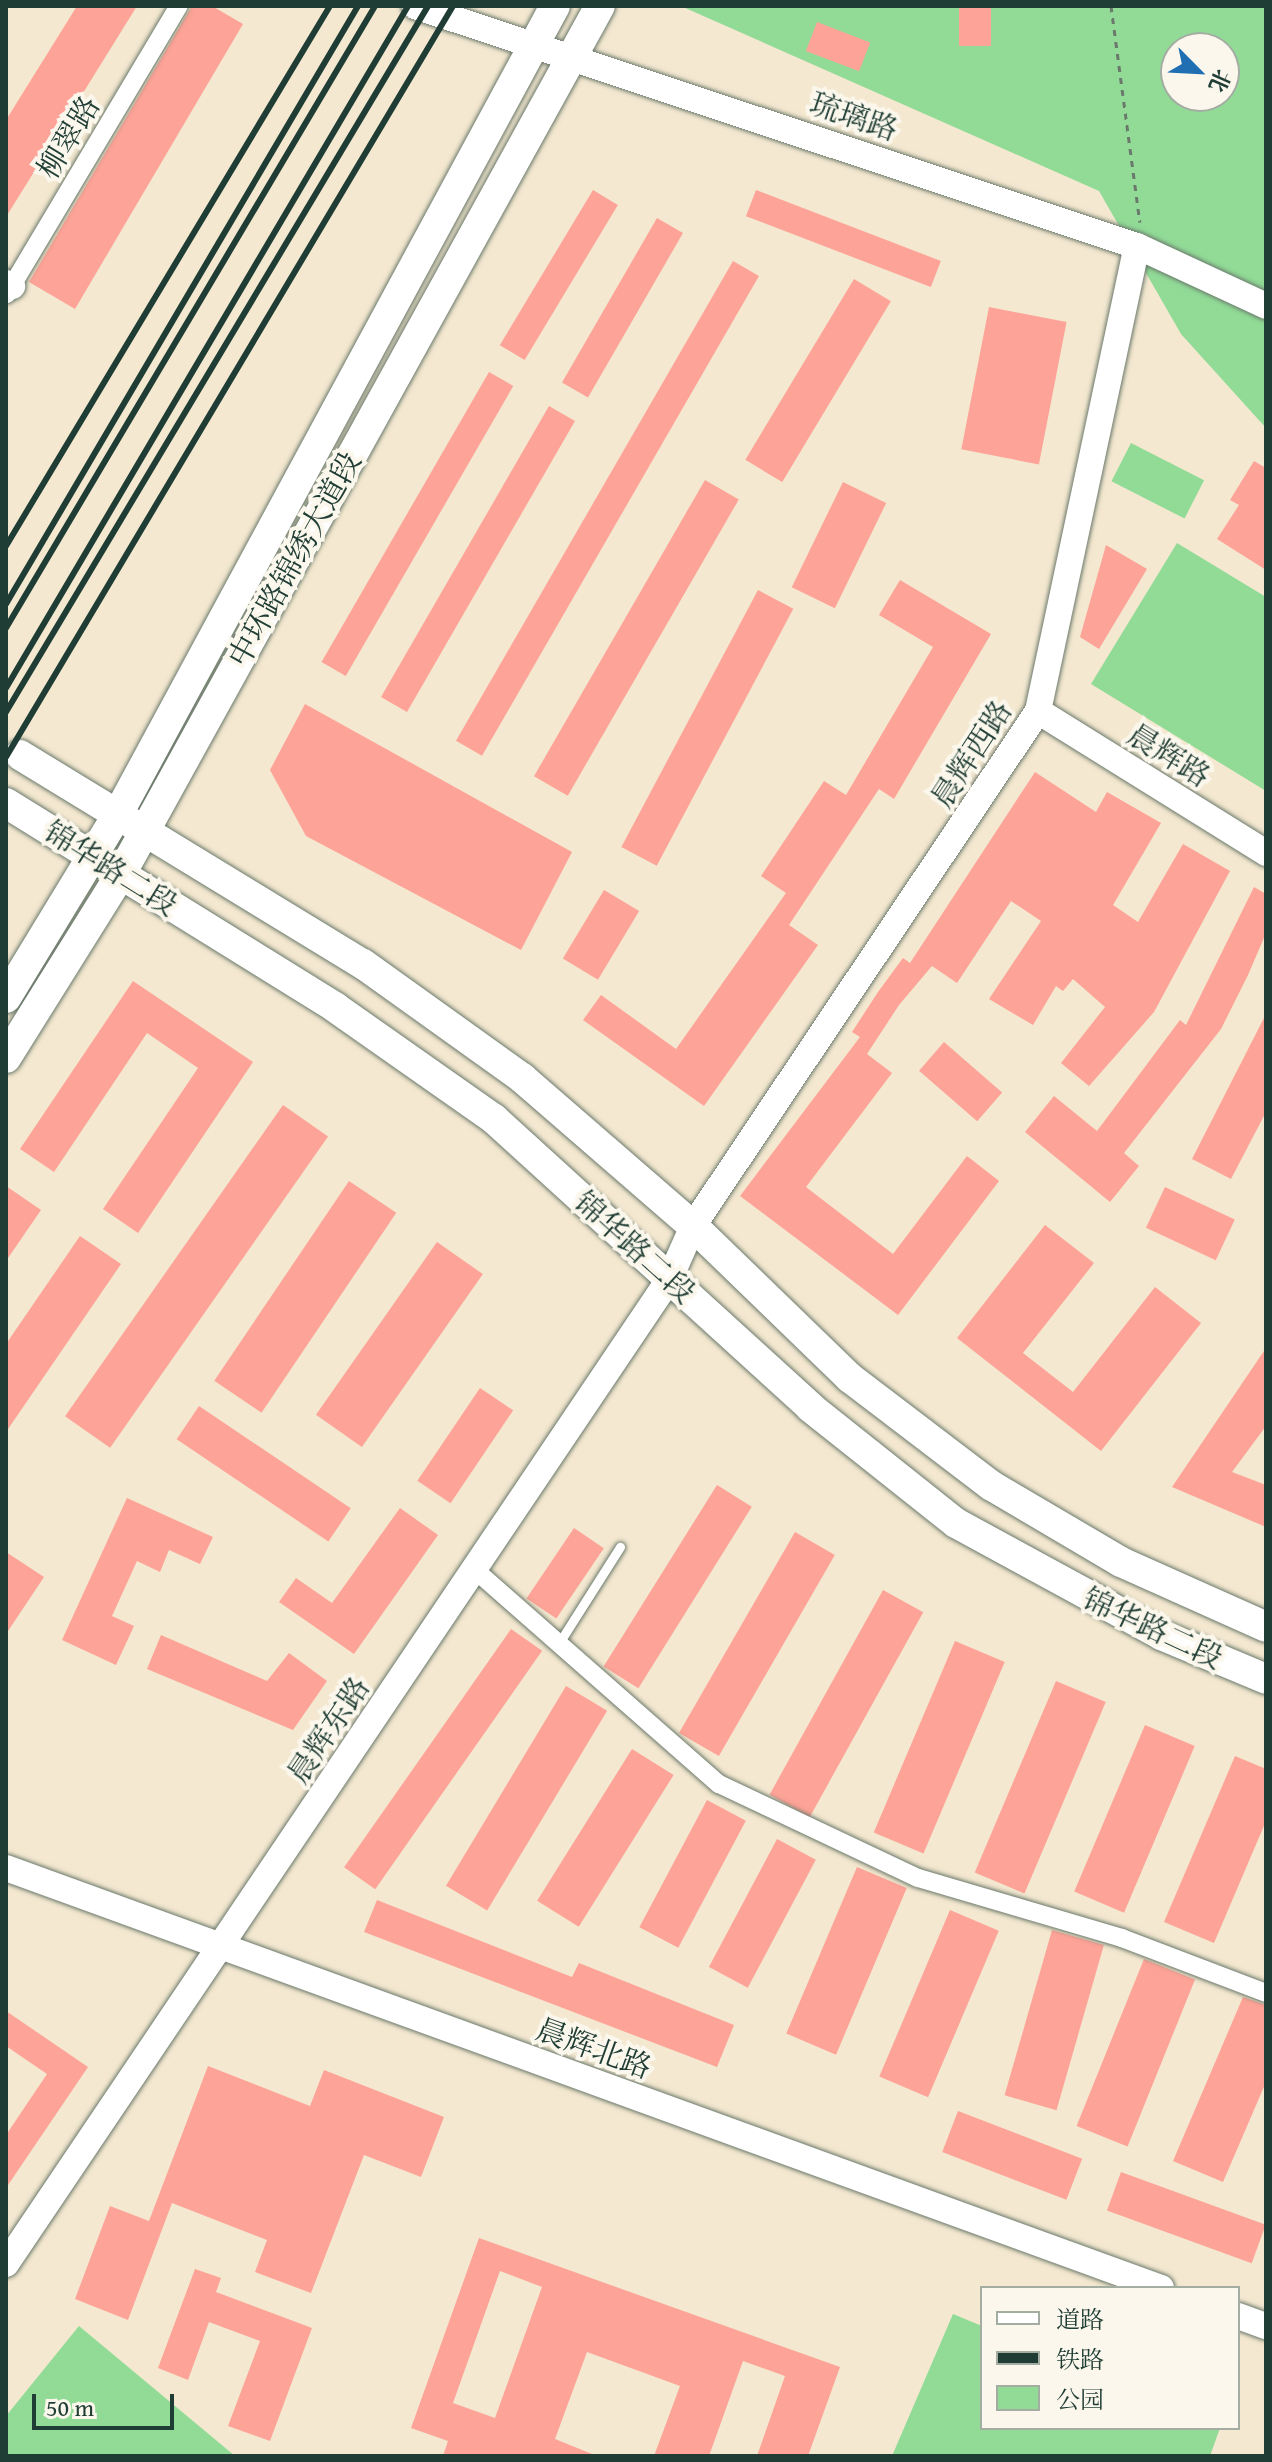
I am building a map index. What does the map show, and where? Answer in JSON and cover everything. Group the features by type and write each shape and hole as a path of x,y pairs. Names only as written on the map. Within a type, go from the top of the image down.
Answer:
{"main road":[{"name":"中环路锦绣大道段","path":"6,998 119,812 555,6"},
{"name":"中环路锦绣大道段","path":"6,1058 121,874 600,6"},
{"name":"锦华路二段","path":"20,755 146,828 363,964 522,1078 693,1226 850,1378 992,1486 1121,1562 1266,1627"},
{"name":"锦华路二段","path":"6,803 336,1008 494,1119 810,1407 956,1523 1148,1629 1266,1679"}],"street":[{"name":"柳翠路","path":"8,288 179,6"},
{"name":"琉璃路","path":"415,6 572,54 1137,246 1266,306"},
{"name":"晨辉西路","path":"693,1226 1038,711 1137,246"},
{"name":"晨辉路","path":"1038,711 1266,853"},
{"name":"晨辉东路","path":"6,2264 670,1278 693,1226"},
{"path":"474,1569 719,1784 918,1878 1122,1938 1266,1993"},
{"name":"晨辉北路","path":"6,1868 1155,2286"},
{"path":"1240,2317 1266,2326"}],"lane":[{"path":"559,1643 620,1547"}],"path":[{"path":"1111,6 1119,28 1122,116 1143,201 1137,246"}],"green space":[{"path":"1266,6 1266,428 1181,334 1099,191 683,7"},
{"path":"1131,443 1204,480 1185,519 1111,481"},
{"path":"1177,543 1266,597 1266,791 1091,684"},
{"path":"953,2314 980,2325 980,2430 1219,2430 1210,2456 892,2456"},
{"path":"79,2326 235,2456 6,2456 6,2416"}],"building":[{"path":"77,6 137,6 6,217 6,120"},
{"path":"192,6 212,6 243,24 75,309 29,282"},
{"path":"959,6 991,6 991,46 959,46"},
{"path":"817,22 870,42 859,71 806,51"},
{"path":"593,190 618,205 525,360 500,345"},
{"path":"756,190 941,261 931,287 746,216"},
{"path":"657,218 683,233 588,398 562,383"},
{"path":"733,261 759,276 482,756 456,741"},
{"path":"854,279 891,301 782,482 745,460"},
{"path":"989,307 1067,322 1039,464 961,449"},
{"path":"489,372 513,386 346,676 322,662"},
{"path":"549,406 575,421 407,712 381,697"},
{"path":"1254,461 1266,468 1266,570 1217,539 1239,505 1230,500"},
{"path":"705,480 739,500 568,796 534,776"},
{"path":"843,482 886,503 835,608 792,587"},
{"path":"1106,545 1147,569 1099,649 1080,637"},
{"path":"900,580 991,634 894,799 879,789 789,925 818,945 704,1106 583,1020 601,995 676,1049 786,893 761,876 824,781 846,795 933,647 879,615"},
{"path":"758,590 793,609 657,866 621,847"},
{"path":"305,704 572,852 521,950 306,836 270,770"},
{"path":"1035,772 1096,812 1107,792 1161,823 1113,905 1138,922 1183,844 1230,871 1154,1012 1089,1086 1061,1063 1105,1007 1073,979 1063,991 1056,986 1033,1025 989,999 1041,921 1011,901 957,983 932,966 899,1005 867,1054 892,1073 806,1187 893,1254 967,1156 999,1181 898,1315 740,1196 860,1037 852,1032 878,992 903,958 910,963"},
{"path":"1254,887 1266,894 1266,933 1248,975 1221,1029 1124,1153 1139,1166 1110,1202 1025,1132 1054,1096 1097,1131 1180,1020 1186,1025"},
{"path":"604,890 639,911 598,980 563,959"},
{"path":"133,981 253,1062 138,1233 103,1209 198,1068 147,1033 54,1172 20,1149"},
{"path":"1266,1014 1266,1112 1231,1179 1192,1159"},
{"path":"944,1042 1002,1093 977,1121 919,1071"},
{"path":"283,1105 328,1137 110,1448 65,1416"},
{"path":"349,1181 396,1213 261,1413 214,1381"},
{"path":"6,1186 41,1210 6,1261"},
{"path":"1165,1187 1235,1220 1216,1260 1146,1228"},
{"path":"1045,1225 1094,1263 1023,1353 1073,1392 1155,1287 1201,1323 1101,1451 957,1338"},
{"path":"80,1236 121,1264 6,1432 6,1344"},
{"path":"437,1242 483,1274 362,1447 316,1415"},
{"path":"1266,1348 1266,1426 1232,1472 1266,1485 1266,1527 1172,1487"},
{"path":"480,1388 513,1410 451,1503 417,1481"},
{"path":"199,1406 351,1508 328,1541 177,1439"},
{"path":"717,1485 752,1507 638,1688 604,1666"},
{"path":"127,1498 213,1537 200,1564 169,1550 160,1572 137,1561 112,1616 134,1626 116,1665 62,1640"},
{"path":"400,1508 438,1535 354,1654 279,1602 296,1578 332,1603"},
{"path":"574,1528 604,1548 556,1619 526,1598"},
{"path":"795,1532 835,1555 719,1756 679,1733"},
{"path":"6,1552 44,1577 6,1634"},
{"path":"883,1590 923,1612 810,1817 770,1795"},
{"path":"511,1629 542,1651 375,1889 344,1867"},
{"path":"161,1635 267,1681 289,1653 327,1681 293,1730 147,1669"},
{"path":"955,1641 1005,1662 923,1854 874,1832"},
{"path":"1056,1681 1106,1702 1024,1894 975,1872"},
{"path":"566,1686 607,1711 487,1910 446,1886"},
{"path":"1145,1725 1195,1746 1124,1913 1074,1892"},
{"path":"632,1749 674,1775 579,1927 537,1901"},
{"path":"1235,1756 1266,1769 1266,1821 1214,1943 1164,1922"},
{"path":"707,1800 746,1821 678,1948 639,1927"},
{"path":"777,1839 816,1860 748,1988 709,1967"},
{"path":"857,1867 907,1888 836,2055 786,2034"},
{"path":"377,1900 572,1977 579,1963 734,2025 717,2067 364,1932"},
{"path":"950,1910 999,1931 928,2097 879,2077"},
{"path":"1052,1930 1104,1945 1056,2110 1005,2095"},
{"path":"1144,1959 1195,1980 1128,2146 1077,2126"},
{"path":"1243,1997 1266,2005 1266,2082 1223,2182 1173,2161"},
{"path":"6,2011 88,2067 6,2188 6,2135 47,2074 6,2046"},
{"path":"208,2066 310,2106 324,2070 444,2117 421,2177 364,2155 311,2293 255,2272 267,2240 172,2203 128,2320 75,2299 110,2206 149,2221"},
{"path":"958,2111 1082,2159 1066,2200 942,2152"},
{"path":"1121,2172 1266,2225 1252,2263 1107,2211"},
{"path":"479,2238 840,2367 808,2456 757,2456 785,2376 743,2361 709,2456 654,2456 680,2386 587,2352 555,2439 597,2456 443,2456 448,2441 411,2428","holes":["500,2271 542,2287 495,2418 453,2403"]},
{"path":"195,2269 221,2278 216,2292 312,2328 270,2441 228,2426 260,2341 209,2322 188,2380 158,2368"}],"railway":[{"path":"6,546 330,6"},
{"path":"6,604 358,6"},
{"path":"6,628 375,6"},
{"path":"6,688 408,6"},
{"path":"6,712 428,6"},
{"path":"6,757 453,6"}]}
